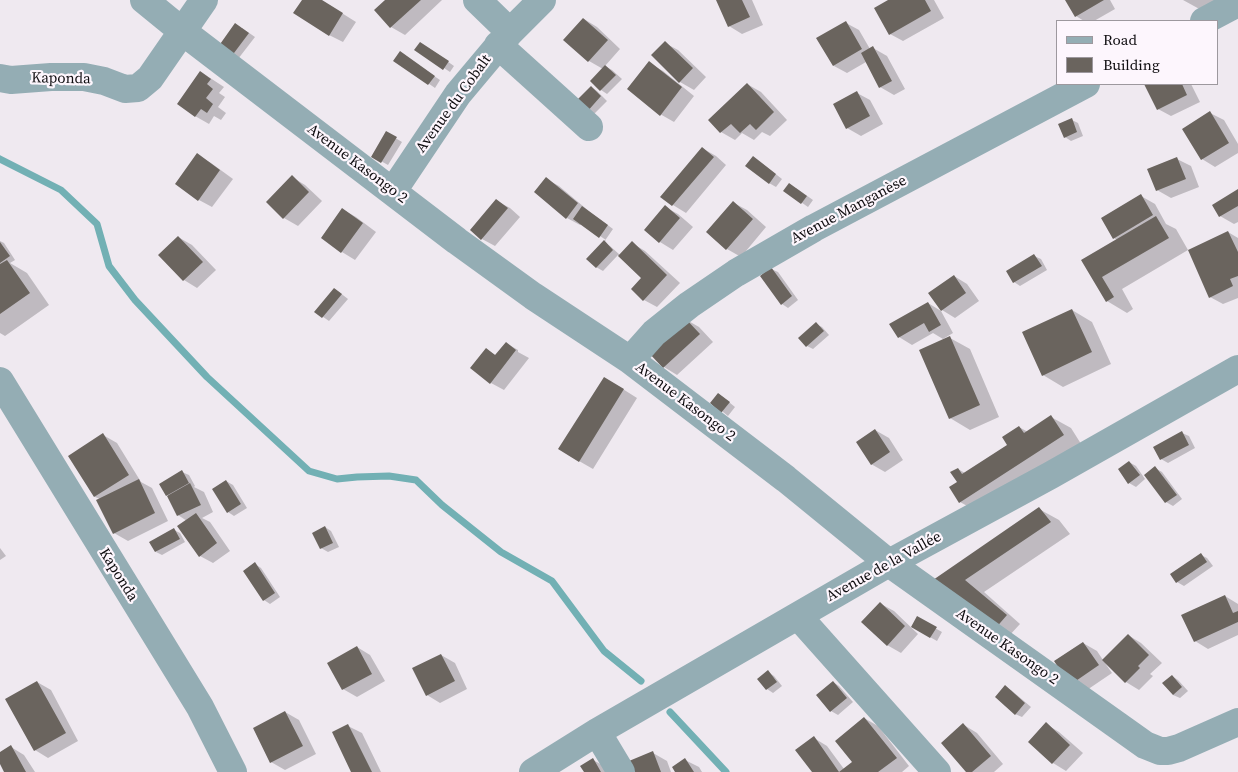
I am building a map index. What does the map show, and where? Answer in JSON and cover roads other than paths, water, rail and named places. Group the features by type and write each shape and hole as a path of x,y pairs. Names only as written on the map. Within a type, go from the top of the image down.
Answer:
{"street":[{"name":"Avenue Kasongo 2","path":"144,0 182,31 532,296 630,360 786,478 889,563 1145,745 1160,751 1168,751 1238,722"},
{"path":"182,31 204,0"},
{"path":"477,0 504,39 589,127"},
{"name":"Avenue du Cobalt","path":"393,191 458,94 504,39 542,0"},
{"path":"1206,20 1238,3"},
{"name":"Kaponda","path":"0,78 11,80 84,77 104,81 125,89 138,88 150,78 182,31"},
{"name":"Avenue Manganèse","path":"630,360 654,333 689,305 736,273 814,228 1084,85"},
{"name":"Avenue de la Vallée","path":"533,772 597,732 889,563 1051,475 1238,369"},
{"name":"Kaponda","path":"0,381 200,708 233,772"},
{"path":"798,616 937,772"},
{"path":"597,732 621,772"}],"waterway":[{"path":"0,159 61,190 97,224 109,266 135,300 207,377 309,471 337,479 389,476 416,480 442,505 501,552 552,581 604,651 641,681"},
{"path":"670,712 726,772"}]}
